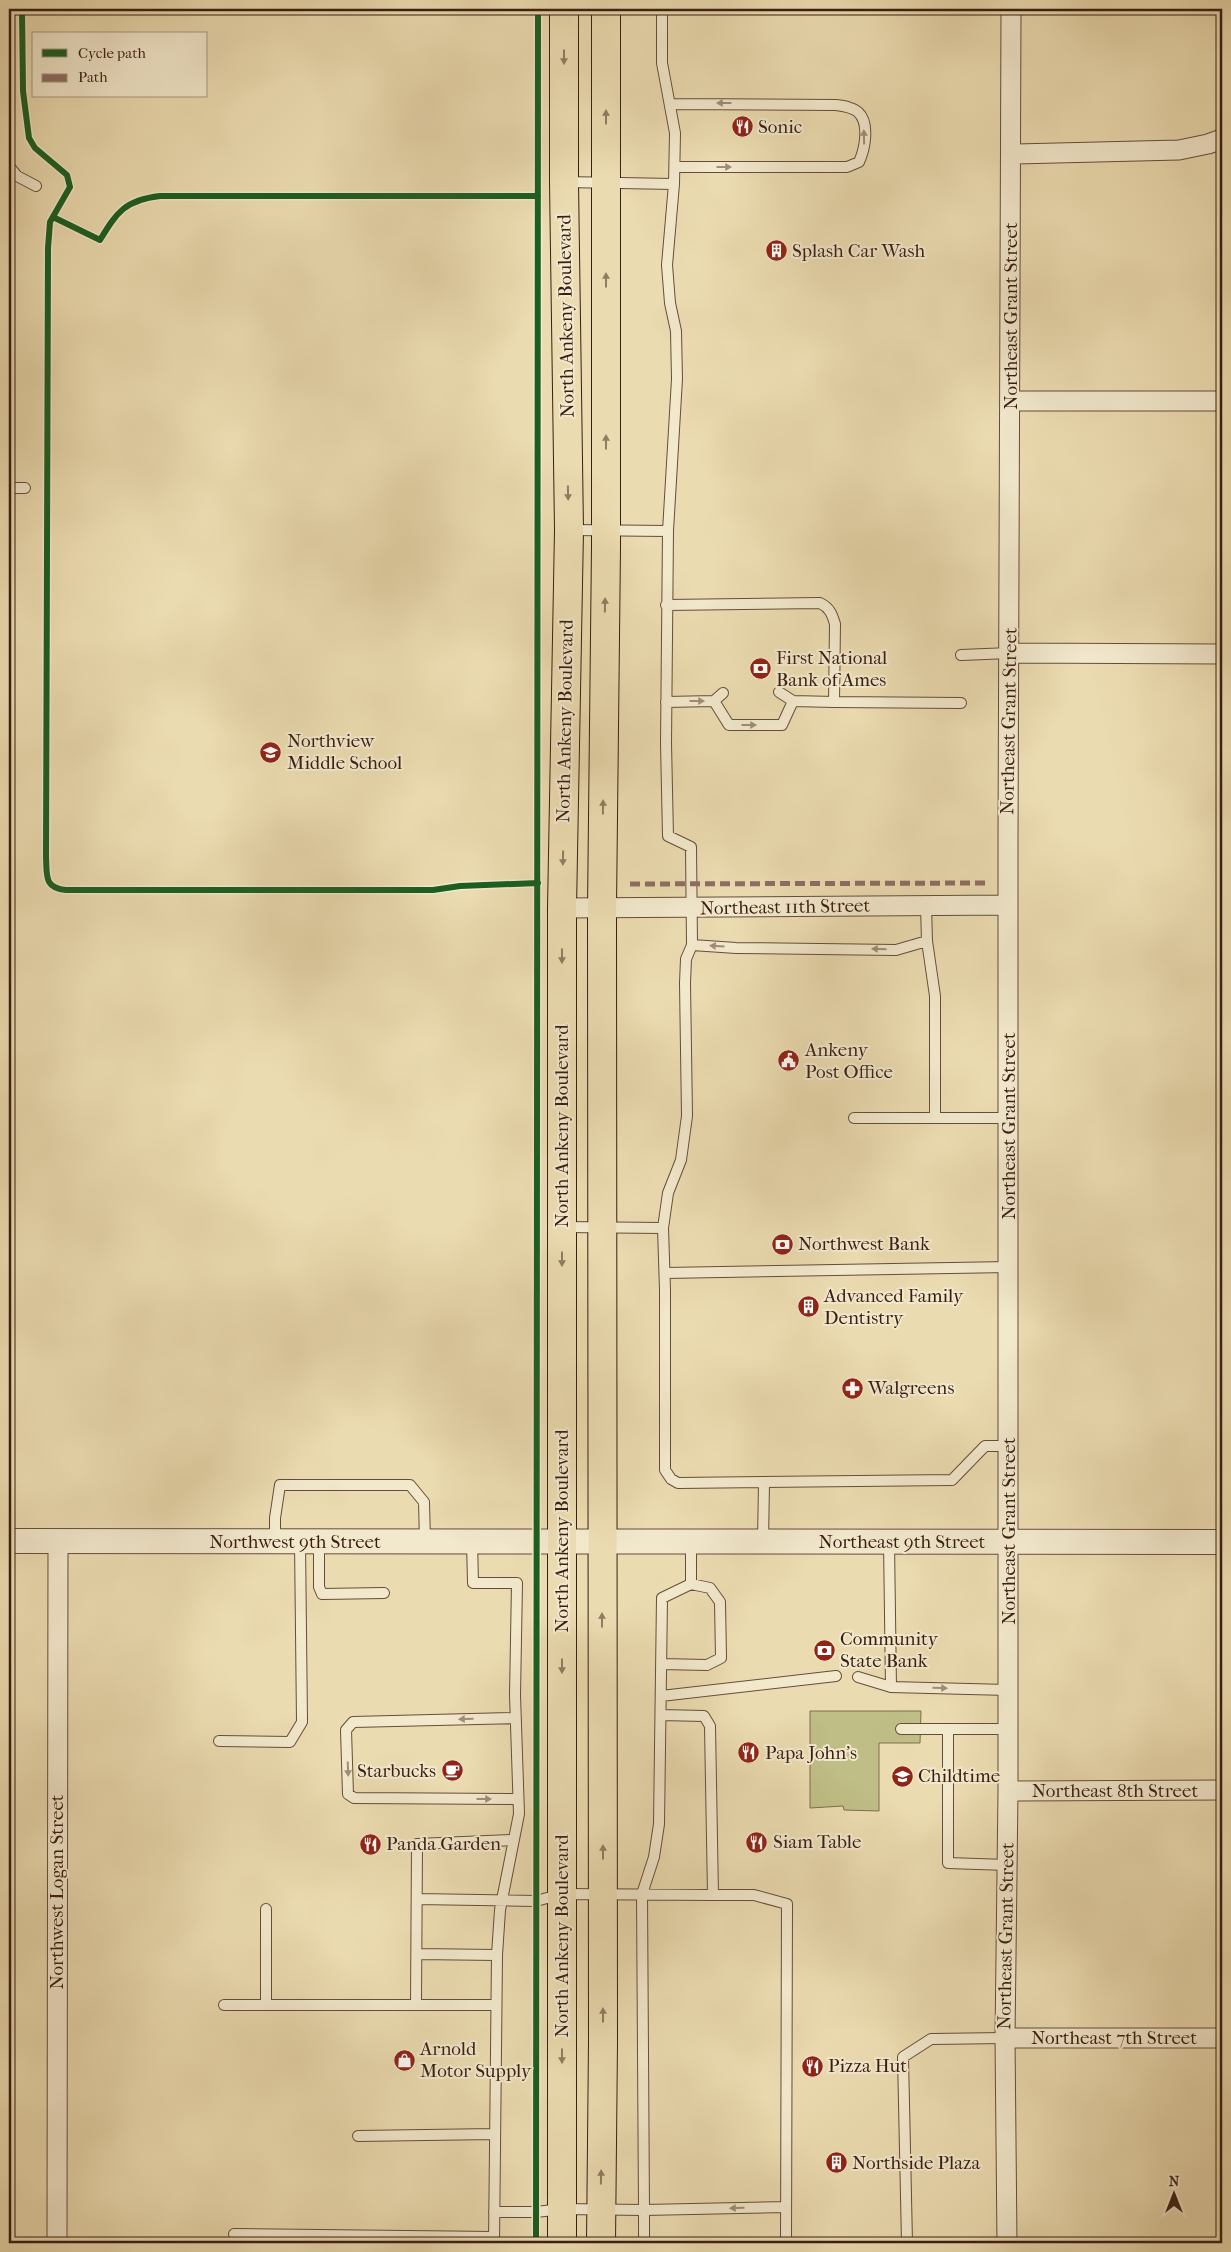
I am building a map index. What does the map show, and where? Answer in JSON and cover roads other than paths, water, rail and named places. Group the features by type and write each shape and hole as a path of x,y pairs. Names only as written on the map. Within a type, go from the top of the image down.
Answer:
{"main road":[{"name":"North Ankeny Boulevard","path":"564,9 568,530 562,908 562,1227 603,1894 601,2243"},
{"name":"North Ankeny Boulevard","path":"562,2243 562,1894 602,1229 602,908 606,531 606,9"}],"street":[{"name":"Northeast Grant Street","path":"1007,2243 1005,2038 1008,1791 1011,9"},
{"path":"1011,154 1180,150 1222,139"},
{"path":"1011,402 1222,401"},
{"path":"1010,653 1222,654"},
{"name":"Northeast 11th Street","path":"562,908 1008,905"},
{"name":"Northwest 9th Street","path":"9,1541 582,1541"},
{"name":"Northeast 9th Street","path":"582,1541 1222,1542"},
{"name":"Northwest Logan Street","path":"57,2243 58,1542"},
{"name":"Northeast 8th Street","path":"1008,1791 1222,1790"},
{"name":"Northeast 7th Street","path":"1005,2038 1222,2038"}],"lane":[{"path":"662,9 662,63 675,133 674,184 667,265 670,303 676,331 677,379 668,531 666,605 668,836 692,847 693,907 692,945 686,959 684,983 687,1116 681,1160 668,1193 663,1228 666,1470 671,1479 678,1483 952,1480 985,1446 1009,1446"},
{"path":"670,104 836,104 851,108 860,113 864,125 865,145 862,155 859,162 848,167 675,167"},
{"path":"9,166 17,176 36,186"},
{"path":"564,182 674,184"},
{"path":"9,488 25,488"},
{"path":"568,530 668,531"},
{"path":"666,605 820,603 826,606 832,614 835,624 834,702"},
{"path":"961,655 1010,653"},
{"path":"779,692 793,701 961,703"},
{"path":"666,702 714,701 723,693"},
{"path":"714,701 729,726 782,726 793,701"},
{"path":"926,906 927,942 934,996 935,1118"},
{"path":"692,945 736,948 896,950 927,942"},
{"path":"854,1118 1009,1118"},
{"path":"562,1227 602,1229 663,1228"},
{"path":"665,1273 1009,1267"},
{"path":"763,1542 764,1483"},
{"path":"275,1542 275,1518 280,1485 410,1485 424,1502 425,1541"},
{"path":"234,2234 494,2240 497,1955 501,1900 519,1814 515,1718 517,1583 473,1583 472,1541"},
{"path":"691,1541 691,1584"},
{"path":"310,1542 322,1594 384,1593"},
{"path":"219,1741 290,1742 302,1722 310,1542"},
{"path":"889,1542 891,1687"},
{"path":"644,2243 642,1894 654,1857 659,1824 661,1715 661,1664 662,1598 691,1584 710,1588 720,1602 721,1658 707,1664 661,1664"},
{"path":"661,1696 836,1676"},
{"path":"858,1677 891,1687 1008,1690"},
{"path":"661,1715 704,1716 710,1726 713,1895"},
{"path":"515,1718 353,1722 346,1730 348,1794 354,1798 518,1799"},
{"path":"901,1729 1008,1729"},
{"path":"948,1729 948,1863 1007,1866"},
{"path":"416,2004 417,1844 513,1840"},
{"path":"417,1899 536,1901 562,1894 754,1895 787,1904 786,2243"},
{"path":"266,1909 266,2005"},
{"path":"417,1954 497,1955"},
{"path":"224,2005 496,2005"},
{"path":"906,2243 903,2057 931,2038 1005,2038"},
{"path":"358,2136 494,2134"},
{"path":"494,2212 536,2212 562,2209 644,2210 786,2207"}],"place":[{"name":"Sonic","path":"742,127"},
{"name":"Splash Car Wash","path":"776,251"},
{"name":"First National Bank of Ames","path":"760,669"},
{"name":"Northview Middle School","path":"271,752"},
{"name":"Ankeny Post Office","path":"789,1061"},
{"name":"Northwest Bank","path":"782,1244"},
{"name":"Advanced Family Dentistry","path":"808,1307"},
{"name":"Walgreens","path":"852,1388"},
{"name":"Community State Bank","path":"824,1650"},
{"name":"Papa John's","path":"749,1753"},
{"name":"Starbucks","path":"452,1771"},
{"name":"Childtime","path":"902,1776"},
{"name":"Siam Table","path":"757,1842"},
{"name":"Panda Garden","path":"370,1844"},
{"name":"Arnold Motor Supply","path":"404,2060"},
{"name":"Pizza Hut","path":"812,2066"},
{"name":"Northside Plaza","path":"836,2163"}]}
